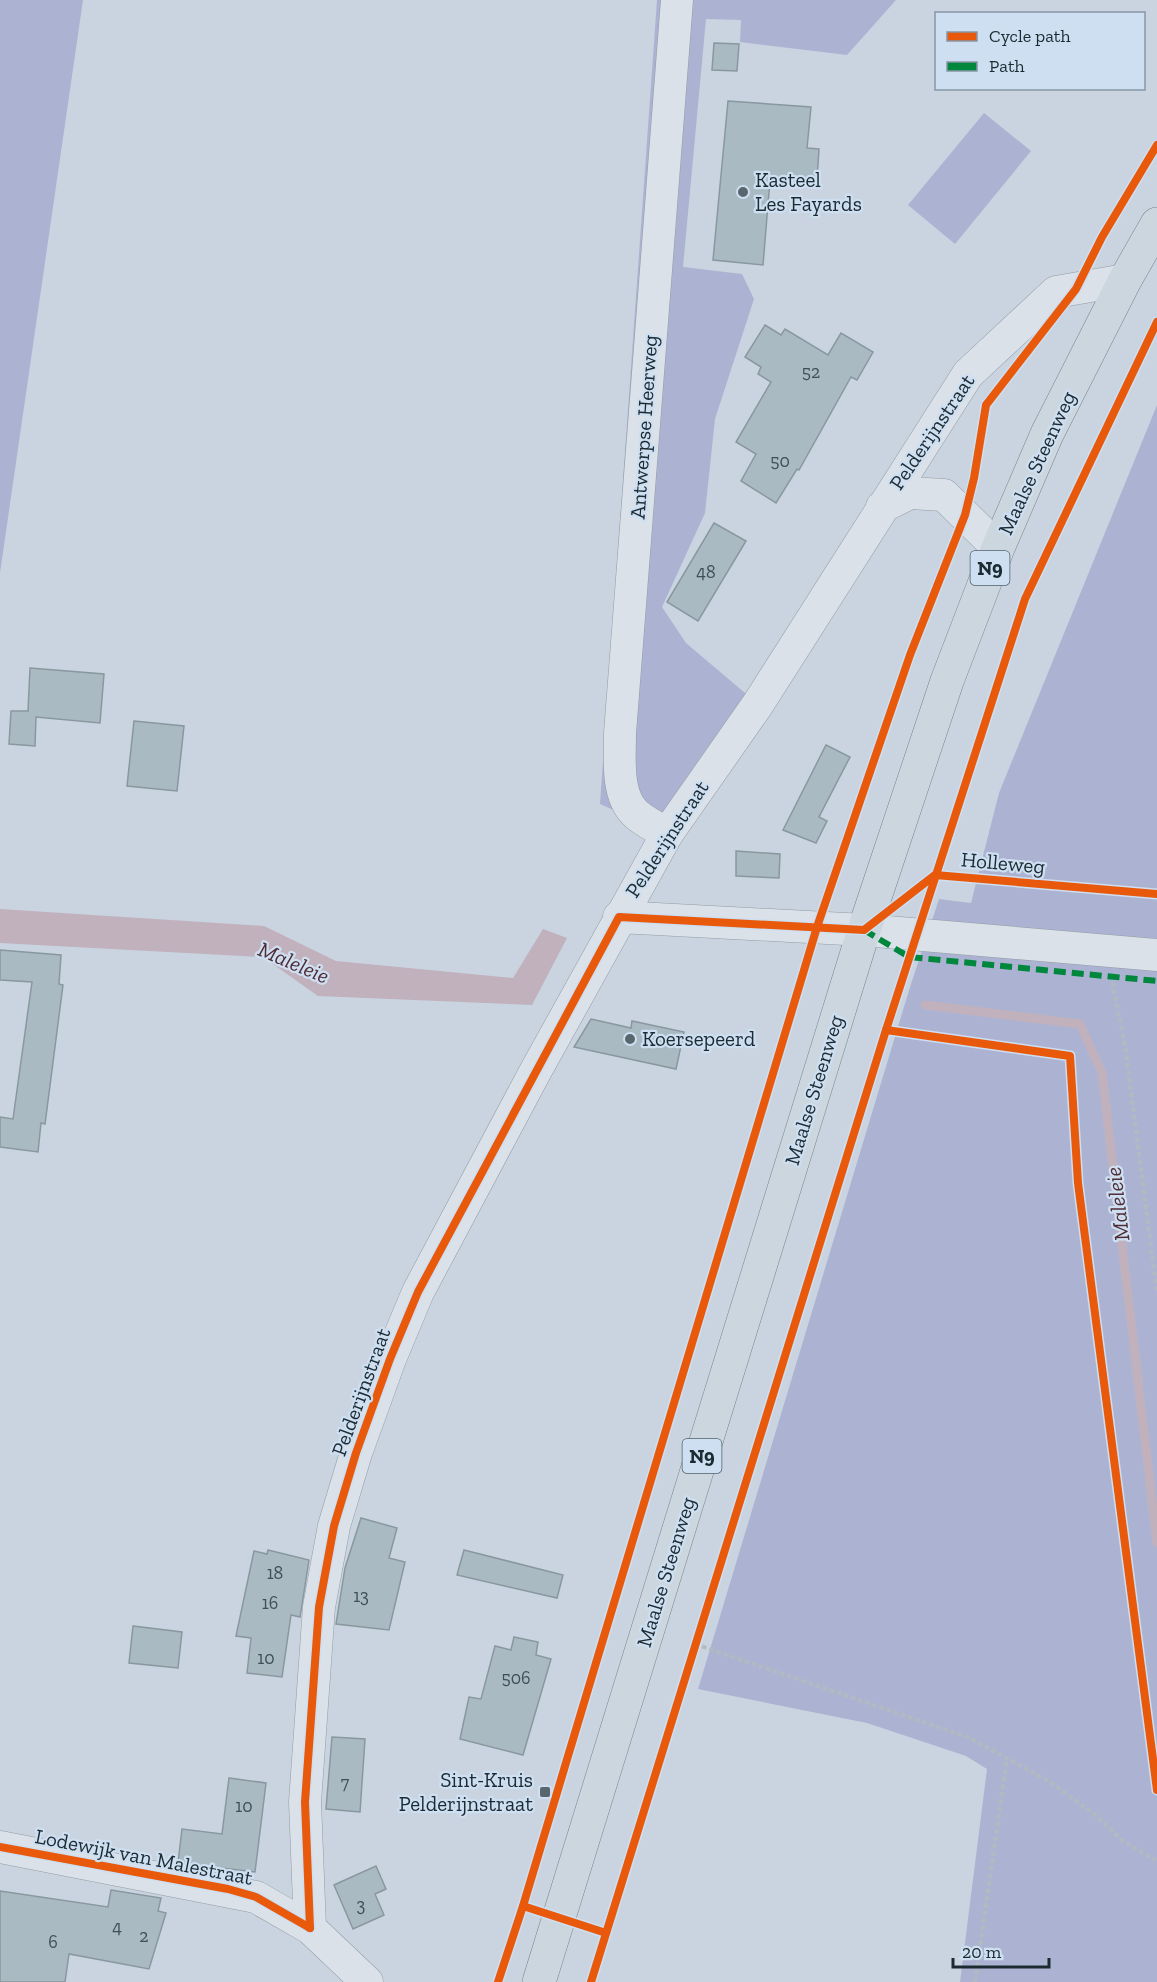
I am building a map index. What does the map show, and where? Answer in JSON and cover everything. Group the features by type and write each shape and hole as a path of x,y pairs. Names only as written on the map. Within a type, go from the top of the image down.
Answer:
{"main road":[{"name":"Maalse Steenweg","path":"539,1982 864,930 947,681 998,548 1047,434 1125,280 1157,224"}],"street":[{"name":"Antwerpse Heerweg","path":"667,834 634,812 624,793 620,773 620,733 677,0"},
{"name":"Pelderijnstraat","path":"310,1928 305,1802 318,1607 334,1526 356,1454 390,1359 418,1292 619,917 667,834 758,704 968,374 1056,292 1125,280"},
{"path":"882,507 910,493 944,495 998,548"},
{"path":"619,917 864,930 1157,955"},
{"name":"Lodewijk van Malestraat","path":"0,1847 228,1889 256,1897 310,1928"},
{"path":"310,1928 367,1982"}],"path":[{"path":"1105,951 1125,1045 1157,1293"},
{"path":"691,1655 698,1633"},
{"path":"695,1644 970,1738 1050,1782 1093,1813 1123,1841 1157,1861"},
{"path":"975,1982 1007,1758"}],"shaded area":[{"path":"0,0 83,0 0,573"},
{"path":"657,0 896,0 847,55 740,42 741,20 706,19 683,267 742,274 754,299 715,419 705,513 662,607 686,643 758,704 667,834 600,804"},
{"path":"984,113 1031,151 955,244 908,205"},
{"path":"1157,405 1157,1982 960,1982 987,1769 966,1756 867,1723 698,1689 910,987 939,899 971,903 999,793"}],"water":[{"path":"0,909 264,926 336,961 513,978 543,929 567,938 532,1005 318,996 263,957 0,943"}],"building":[{"path":"714,43 739,44 737,71 712,70"},
{"name":"Kasteel Les Fayards","path":"728,101 811,107 807,148 819,149 817,179 805,178 805,183 770,180 763,265 713,260"},
{"path":"765,325 781,335 785,329 828,355 841,333 873,352 857,380 851,377 799,470 797,469 776,503 741,481 756,454 736,442 771,382 758,374 761,367 745,357"},
{"path":"714,523 746,541 698,621 667,602"},
{"path":"30,668 104,674 100,723 36,717 35,746 9,744 11,711 28,711"},
{"path":"134,721 184,726 177,791 127,786"},
{"path":"826,745 850,757 819,817 827,821 816,843 783,830"},
{"path":"736,851 780,854 779,878 736,876"},
{"path":"0,950 61,955 59,984 63,985 45,1124 41,1123 38,1152 0,1147 0,1117 13,1119 32,982 0,980"},
{"name":"Koersepeerd","path":"591,1019 631,1028 632,1021 684,1032 676,1069 574,1047"},
{"path":"361,1518 397,1528 389,1558 405,1562 389,1630 336,1624 345,1568"},
{"path":"268,1550 309,1560 300,1617 291,1615 282,1677 247,1673 251,1638 236,1636 254,1551 267,1554"},
{"path":"464,1550 563,1575 557,1598 457,1575"},
{"path":"133,1626 182,1632 178,1668 129,1663"},
{"path":"514,1637 538,1642 536,1655 551,1659 523,1755 460,1739 469,1697 481,1699 495,1646 511,1650"},
{"path":"332,1737 365,1739 360,1812 326,1809"},
{"path":"229,1778 266,1783 255,1872 222,1868 221,1871 178,1863 182,1829 222,1834"},
{"path":"376,1866 386,1889 375,1894 384,1915 353,1929 334,1885"},
{"path":"111,1890 161,1898 158,1911 166,1913 149,1969 69,1954 65,1982 0,1982 0,1891 108,1907"}],"waterway":[{"name":"Maleleie","path":"925,1005 1080,1024 1102,1073 1157,1543"}],"marked path":[{"path":"864,930 909,957 1157,981"}],"cycle path":[{"path":"498,1982 523,1906 817,927 910,655 965,515 974,478 986,405 1076,289 1102,237 1157,145"},
{"path":"591,1982 886,1030 1025,599 1157,322"},
{"name":"Holleweg","path":"310,1928 305,1802 319,1607 334,1526 356,1453 390,1359 418,1292 619,917 864,930 935,875 1157,894"},
{"path":"886,1030 1070,1056 1078,1183 1157,1790"},
{"path":"0,1847 228,1889 256,1897 310,1928"},
{"path":"523,1906 606,1933"}],"place":[{"name":"Kasteel Les Fayards","path":"743,192"},
{"name":"Koersepeerd","path":"630,1039"},
{"name":"Sint-Kruis Pelderijnstraat","path":"545,1792"}]}
